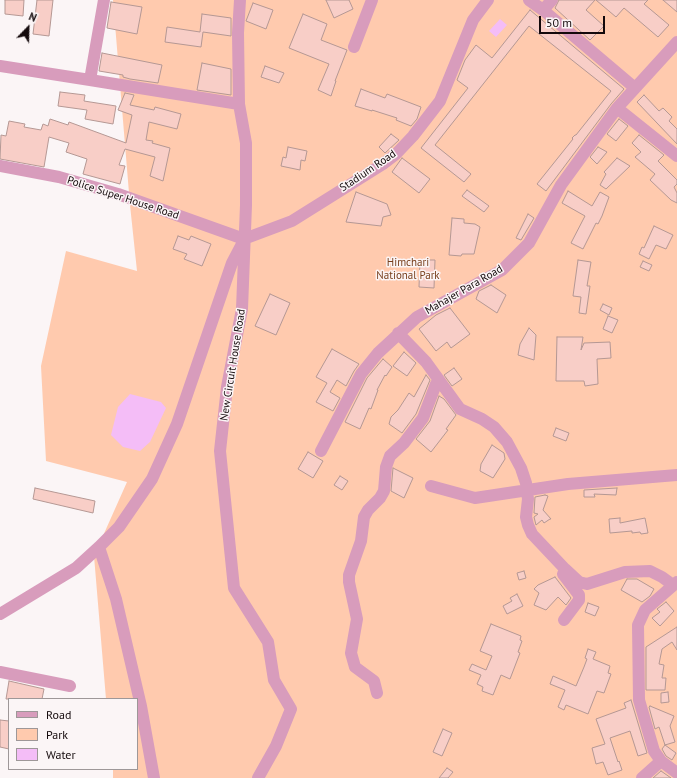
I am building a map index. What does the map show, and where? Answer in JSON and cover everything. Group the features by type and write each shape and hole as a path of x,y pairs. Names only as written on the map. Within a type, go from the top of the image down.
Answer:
{"street":[{"path":"90,80 104,0"},
{"name":"New Circuit House Road","path":"240,0 238,33 239,104 246,143 246,205 242,309 227,388 220,451 234,588 268,642 274,680 291,709 276,746 258,778"},
{"path":"354,48 372,0"},
{"name":"Stadium Road","path":"244,239 292,221 383,164 396,154 413,136 440,101 474,20 488,0"},
{"path":"529,0 543,10 635,88"},
{"path":"543,10 552,0"},
{"name":"Mahajer Para Road","path":"321,451 361,374 378,353 417,317 502,270 529,243 561,186 617,108 677,42"},
{"path":"0,66 239,104"},
{"path":"617,108 677,156"},
{"name":"Police Super House Road","path":"0,166 59,177 118,194 244,239"},
{"path":"0,614 76,568 100,547 119,527 152,480 177,424 232,263 244,239"},
{"path":"398,333 426,362 460,409 482,419 494,427 507,442 521,468 527,490 526,517 532,534 579,582 587,584 625,572 650,571 675,584 645,610 638,625 639,700 654,751 661,760 677,773"},
{"path":"377,693 374,682 355,667 351,653 357,619 349,582 350,575 360,541 364,517 384,491 386,467 390,456 404,443 423,418 436,384 439,380"},
{"path":"431,486 475,498 568,484 677,475"},
{"path":"100,547 120,614 141,706 154,778"},
{"path":"564,620 579,600 579,595 563,575 565,569"},
{"path":"0,672 70,686"},
{"path":"642,778 661,760"}],"green space":[{"name":"Himchari National Park","path":"113,0 677,0 677,778 113,778 113,770 138,770 138,698 106,698 94,556 127,482 46,461 41,366 66,251 137,271"}],"water":[{"path":"500,19 507,25 496,37 489,31"},
{"path":"130,394 161,402 166,408 150,442 140,451 123,447 111,435 118,407"}],"building":[{"path":"5,0 24,0 23,16 5,14"},
{"path":"37,0 53,0 49,36 33,34"},
{"path":"326,0 349,0 353,9 334,18"},
{"path":"559,0 595,0 586,10 604,26 590,40 555,8"},
{"path":"596,0 648,0 644,4 669,25 658,37 624,8 616,17"},
{"path":"663,0 677,0 677,12"},
{"path":"111,2 142,7 137,34 107,28"},
{"path":"253,3 273,10 266,29 246,21"},
{"path":"530,10 624,89 611,104 546,191 537,184 573,139 572,138 611,91 529,26 435,145 471,174 464,182 421,148 468,88 457,80 465,60 476,45 492,58"},
{"path":"202,14 231,18 231,36 203,32 201,47 165,42 167,27 200,32"},
{"path":"303,14 327,24 321,40 347,50 331,96 318,90 329,64 289,48"},
{"path":"102,53 162,65 158,83 130,79 123,77 123,75 99,71"},
{"path":"202,63 231,69 231,95 197,90"},
{"path":"265,66 284,73 279,83 261,77"},
{"path":"361,89 385,98 387,94 421,107 417,119 411,126 396,120 397,118 355,106"},
{"path":"60,92 85,95 84,101 116,106 113,124 85,119 87,110 58,106"},
{"path":"125,93 134,95 130,105 154,110 155,107 181,114 177,129 149,122 146,140 153,141 152,143 170,148 163,181 150,176 155,157 125,149 119,165 125,166 120,184 83,174 87,159 66,152 69,143 49,137 44,167 0,159 1,135 6,136 9,121 25,124 24,127 41,130 43,124 48,126 50,119 68,125 69,122 126,143 132,115 118,110"},
{"path":"644,95 659,111 663,108 672,117 669,121 677,129 677,144 637,102"},
{"path":"619,119 628,126 616,141 607,134"},
{"path":"391,134 399,140 385,153 379,147"},
{"path":"639,135 664,155 658,161 677,180 677,184 674,187 677,193 677,203 671,200 650,180 655,174 635,157 641,152 632,143"},
{"path":"288,147 307,151 305,161 301,160 300,170 281,166 283,157 286,158"},
{"path":"598,147 607,152 597,164 590,157"},
{"path":"402,158 430,179 419,193 392,172"},
{"path":"617,158 630,166 606,189 600,185 606,174 604,172"},
{"path":"467,190 489,206 484,212 462,196"},
{"path":"568,191 592,206 600,192 609,197 598,224 596,223 583,249 571,243 585,216 562,203"},
{"path":"356,192 387,204 391,215 383,217 381,226 346,222"},
{"path":"528,214 534,218 521,240 516,238"},
{"path":"452,218 464,219 464,223 475,224 480,227 474,254 462,254 461,256 449,255"},
{"path":"654,226 673,235 666,249 656,245 649,259 639,254 642,247 644,248"},
{"path":"178,236 189,240 191,236 211,244 202,266 184,259 187,254 173,249"},
{"path":"420,260 435,260 434,288 419,287"},
{"path":"578,260 591,262 587,286 590,286 586,314 579,313 581,297 573,296"},
{"path":"643,261 652,265 649,271 640,267"},
{"path":"491,285 506,295 497,313 476,299 479,291"},
{"path":"270,294 290,303 276,335 255,326"},
{"path":"603,304 612,308 609,315 600,310"},
{"path":"450,308 470,334 451,348 447,342 436,351 419,329 436,315"},
{"path":"608,316 618,320 612,333 603,329"},
{"path":"529,328 536,335 534,360 518,355 520,344"},
{"path":"557,337 583,337 581,350 584,343 610,342 611,358 597,359 598,384 585,386 584,381 556,381"},
{"path":"332,349 359,364 346,386 337,380 330,392 340,398 333,411 316,402 327,383 316,377"},
{"path":"404,352 416,363 407,376 393,366"},
{"path":"383,359 392,367 386,376 385,375 377,390 371,409 369,408 360,429 345,422 367,378"},
{"path":"454,368 462,379 452,386 444,375"},
{"path":"426,375 430,380 416,414 402,433 389,424 391,417 398,410 409,393 414,397"},
{"path":"439,396 444,399 456,415 446,429 448,430 431,452 416,439 430,421"},
{"path":"556,428 569,433 566,441 553,436"},
{"path":"492,445 504,453 505,459 493,478 480,471 481,464"},
{"path":"308,452 323,461 313,478 298,469"},
{"path":"393,468 413,478 404,498 391,491"},
{"path":"340,476 348,481 342,490 334,485"},
{"path":"35,488 95,501 93,513 33,499"},
{"path":"617,488 616,495 594,494 595,497 584,497 584,490"},
{"path":"545,495 548,496 543,510 551,519 544,523 542,520 536,525 534,517 538,514 534,513 535,497"},
{"path":"620,518 620,523 645,518 648,533 632,533 632,531 610,533 609,519"},
{"path":"524,571 526,578 519,580 517,573"},
{"path":"555,577 571,598 566,605 558,597 546,610 534,605 539,593 534,589 538,585"},
{"path":"627,579 637,579 654,589 650,596 642,602 621,590"},
{"path":"517,594 523,606 507,614 503,606 512,601 510,598"},
{"path":"666,602 674,611 660,626 652,618 660,612 657,609"},
{"path":"588,603 599,607 595,616 585,612"},
{"path":"491,624 521,636 520,640 522,641 518,652 520,653 510,679 501,675 493,695 482,691 483,687 477,684 481,675 469,670 472,664 486,670 492,656 480,651"},
{"path":"677,627 677,650 672,642 662,649 659,664 664,665 662,678 666,678 665,690 646,690 646,647"},
{"path":"588,649 596,652 593,659 610,666 608,673 611,674 604,693 597,691 588,714 566,705 564,710 558,707 565,690 550,684 553,676 576,686 587,659 585,658"},
{"path":"9,681 44,689 42,698 6,699"},
{"path":"668,692 669,702 661,703 661,693"},
{"path":"631,700 647,753 638,756 630,731 610,738 622,770 608,775 603,762 596,764 592,748 605,744 596,719 626,708 624,703"},
{"path":"650,706 674,716 670,726 675,742 665,745 659,727 655,729"},
{"path":"0,720 8,721 8,749 0,747"},
{"path":"443,729 452,733 442,756 433,752"},
{"path":"665,745 676,753 672,760 666,756 662,749"},
{"path":"447,768 453,772 448,778 439,778"},
{"path":"661,771 671,778 653,778"}]}
